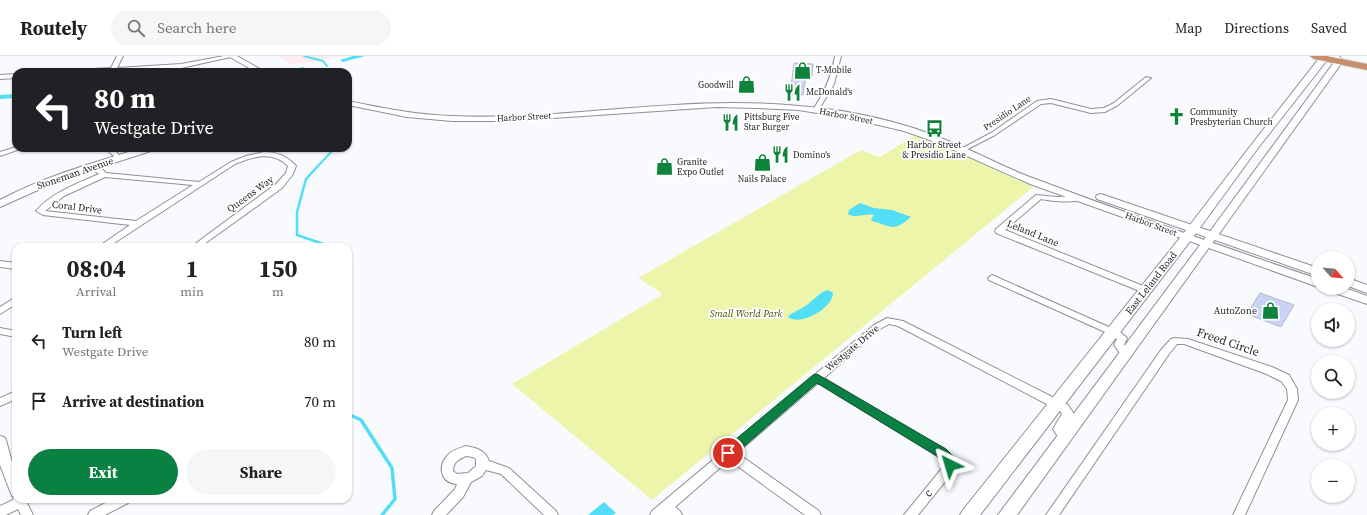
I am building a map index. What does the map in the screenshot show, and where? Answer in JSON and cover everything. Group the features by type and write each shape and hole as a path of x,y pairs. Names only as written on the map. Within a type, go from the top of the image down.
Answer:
{"highway":[{"path":"1314,56 1367,63"},
{"path":"1333,58 1367,67"}],"main road":[{"name":"East Leland Road","path":"969,515 1190,233 1255,146 1333,58"},
{"path":"1007,515 1210,240 1333,58"}],"street":[{"path":"115,68 120,56"},
{"path":"148,68 181,66 232,56 254,68"},
{"path":"818,107 832,83 837,70 838,56"},
{"path":"0,77 12,76"},
{"name":"Presidio Lane","path":"962,150 993,134 1039,102 1054,101 1091,111 1105,110 1116,104 1148,78"},
{"name":"Harbor Street","path":"352,98 427,111 466,114 703,103 818,107 893,119 931,130 972,146 1034,174 1210,240 1311,280"},
{"name":"Harbor Street","path":"352,104 420,116 465,119 549,116 703,103"},
{"name":"Harbor Street","path":"818,107 925,135 962,150 1013,174 1079,198 1190,233"},
{"path":"0,154 12,150"},
{"path":"112,152 119,158"},
{"name":"Stoneman Avenue","path":"0,204 23,192 94,166 139,152"},
{"name":"Queens Way","path":"201,243 279,186 289,174 292,166 289,162 267,153 248,156 233,163 202,184"},
{"path":"94,166 104,175 202,184"},
{"name":"Coral Drive","path":"104,175 76,188 44,206 40,210 43,213 138,224"},
{"path":"108,243 202,184"},
{"path":"1039,197 1052,196 1059,191"},
{"path":"1039,197 1057,199 1079,198"},
{"name":"Leland Lane","path":"1039,197 999,231 1145,290"},
{"name":"Harbor Street","path":"1210,240 1311,270"},
{"path":"0,264 12,266"},
{"path":"992,278 1112,331 1122,337 1119,344 1126,354"},
{"path":"1355,285 1367,289"},
{"path":"1353,295 1367,300"},
{"path":"0,311 12,303"},
{"name":"Westgate Drive","path":"656,515 878,327 890,320 900,323 1056,403"},
{"path":"0,331 12,333"},
{"name":"Freed Circle","path":"1052,515 1165,352 1174,341 1184,341 1268,370 1285,378 1292,389 1293,400 1239,515"},
{"name":"c","path":"817,378 941,452 949,460 950,465 948,470 910,515"},
{"path":"0,402 12,397"},
{"path":"1056,403 1068,412 1059,428 1064,437"},
{"path":"0,440 12,468"},
{"path":"472,451 481,456 484,464 478,474 466,480 454,479 450,476 446,468 450,459 460,453 472,451"},
{"path":"728,453 815,515"},
{"path":"484,464 494,466 505,471 552,515"},
{"path":"438,515 459,493 466,480"},
{"path":"0,512 12,503"},
{"path":"21,503 27,515"},
{"path":"94,515 116,503"},
{"path":"666,506 676,515"}],"shaded area":[{"path":"280,56 341,56 306,63 290,64"}],"green space":[{"name":"Small World Park","path":"914,136 951,150 1033,187 652,500 512,384 663,294 638,278 861,150 880,157"}],"water":[{"path":"860,203 874,208 892,210 911,217 900,225 892,227 872,221 871,219 874,215 854,216 848,214 849,210"},
{"path":"828,290 833,293 832,299 822,310 808,318 800,320 788,317 822,293"},
{"path":"604,502 616,513 613,515 588,515"}],"building":[{"path":"794,63 813,64 812,76 806,76 803,95 790,95"},
{"name":"AutoZone","path":"1260,293 1294,305 1281,327 1247,314"}],"waterway":[{"path":"304,56 323,61 327,66"},
{"path":"343,60 362,56"},
{"path":"0,97 12,96"},
{"path":"316,168 331,152"},
{"path":"317,167 306,179 297,212 297,235 320,243"},
{"path":"352,416 361,420 392,468 395,499 382,515"}],"place":[{"name":"T-Mobile","path":"803,70"},
{"name":"Goodwill","path":"747,85"},
{"name":"McDonald's","path":"793,92"},
{"name":"Community Presbyterian Church","path":"1177,117"},
{"name":"Pittsburg Five Star Burger","path":"731,122"},
{"name":"Harbor Street & Presidio Lane","path":"934,128"},
{"name":"Domino's","path":"780,155"},
{"name":"Nails Palace","path":"762,162"},
{"name":"Granite Expo Outlet","path":"664,167"},
{"name":"AutoZone","path":"1270,310"}],"route":[{"path":"728,453 817,378 941,452 949,460 950,465"}]}
